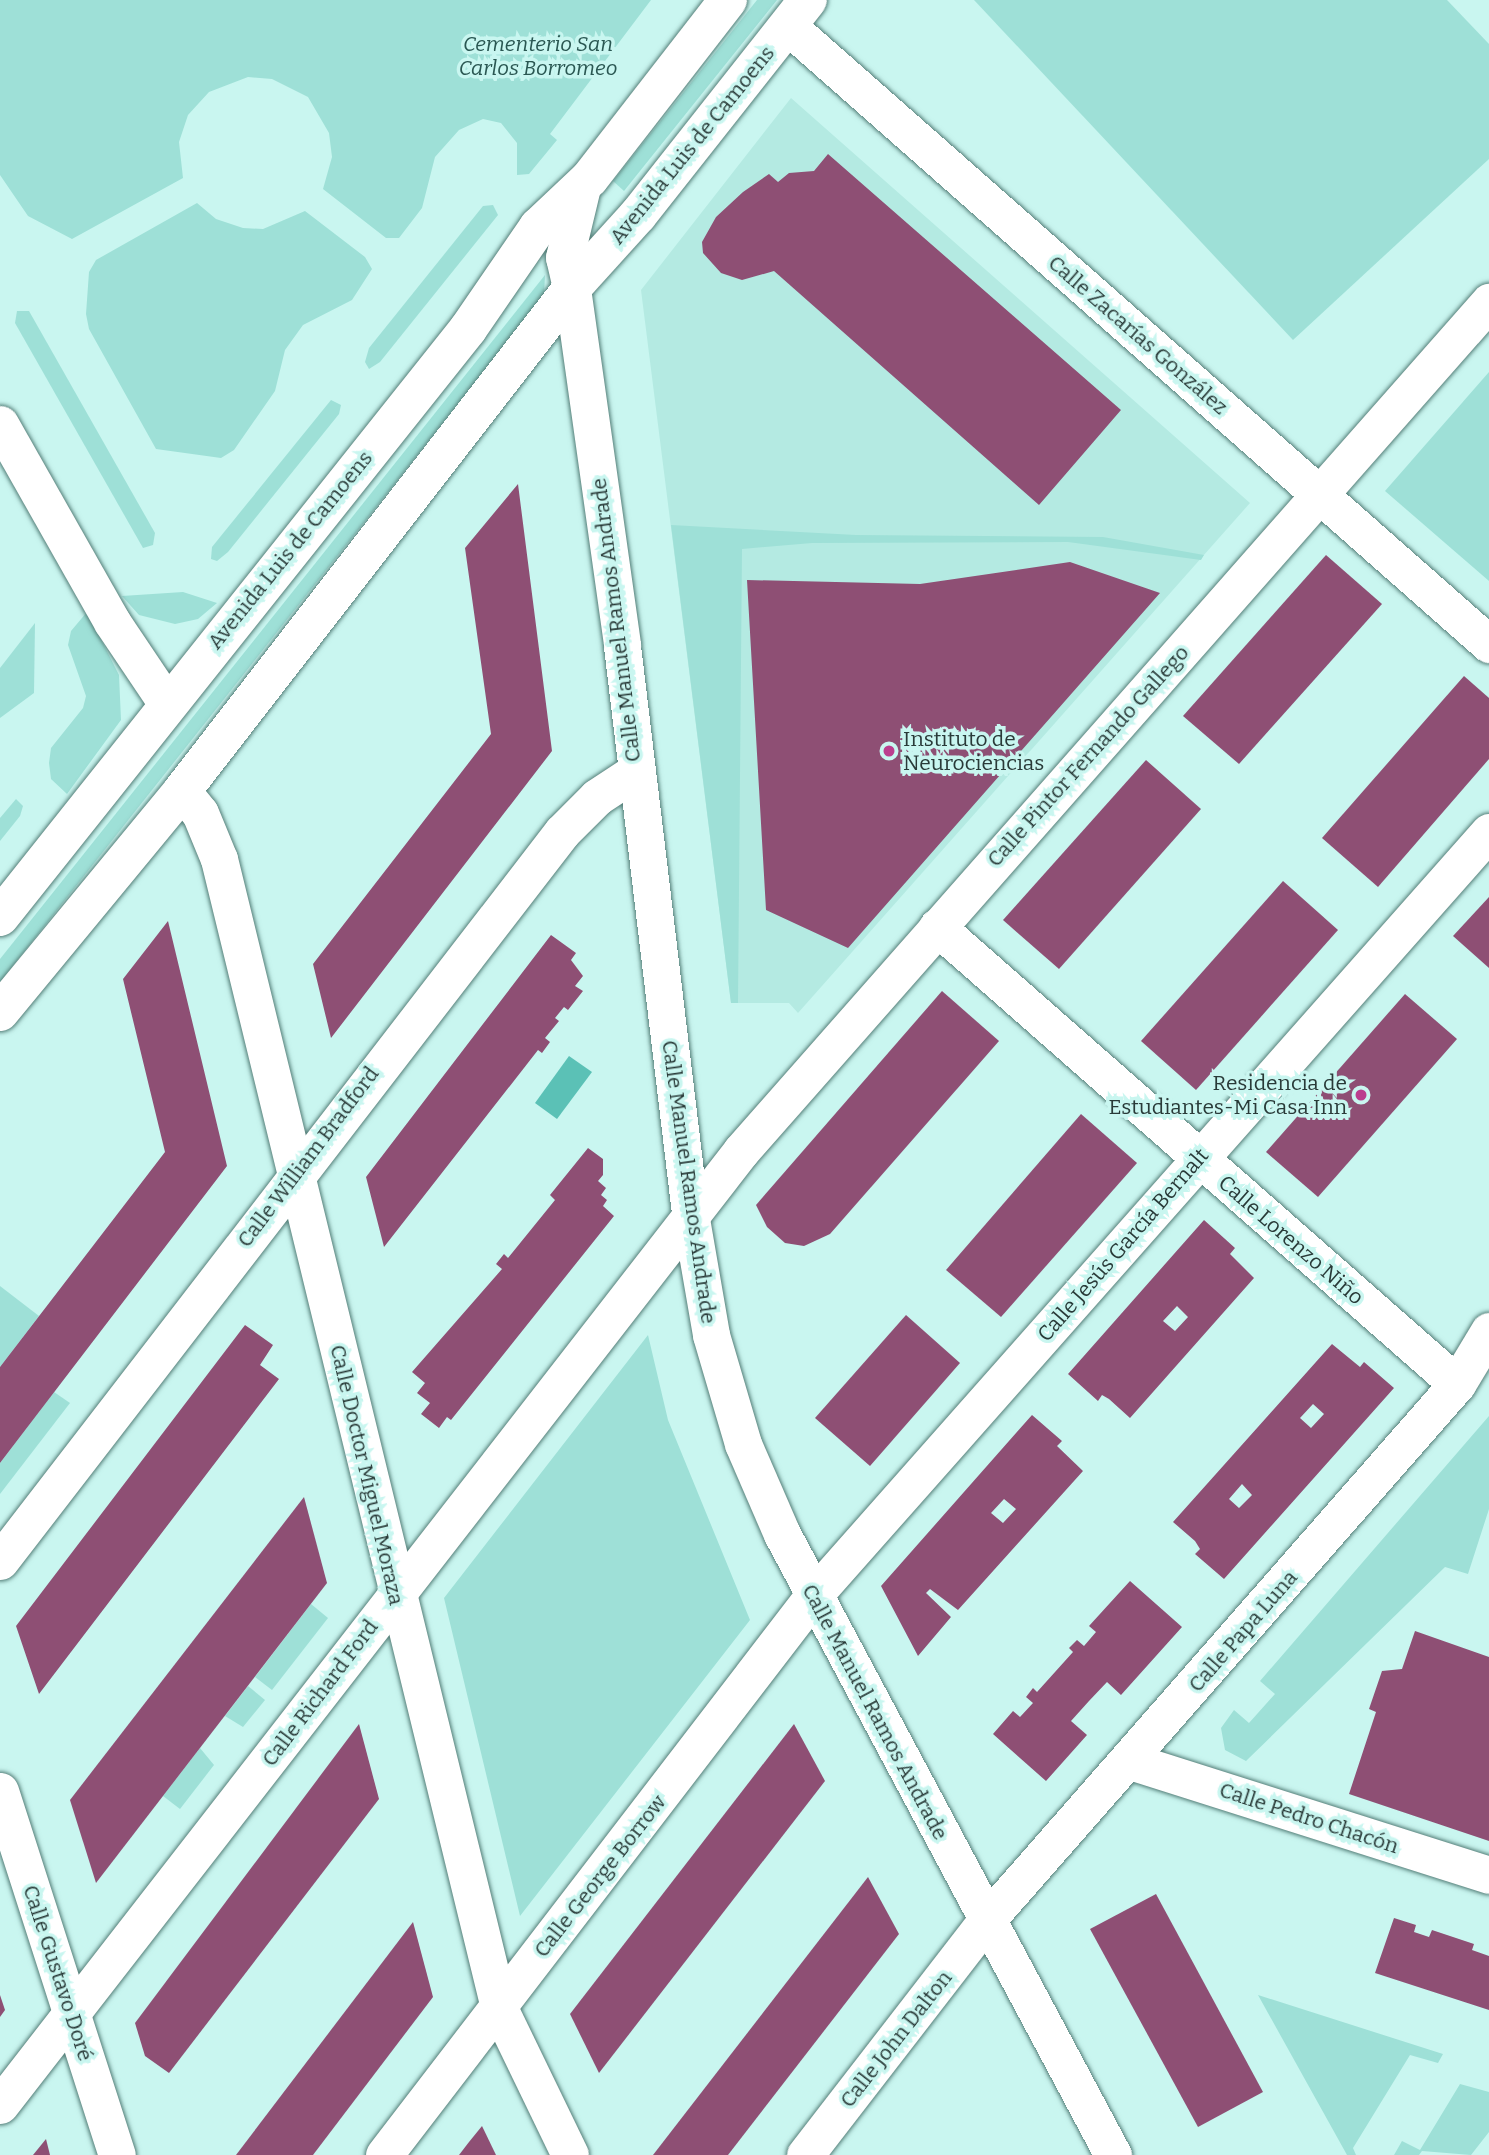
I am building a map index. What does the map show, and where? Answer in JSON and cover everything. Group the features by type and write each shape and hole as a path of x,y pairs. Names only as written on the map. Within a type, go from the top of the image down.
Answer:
{"main road":[{"name":"Avenida Luis de Camoens","path":"0,917 468,329 538,227 582,187 728,0"},
{"name":"Avenida Luis de Camoens","path":"0,1012 182,791 572,288 638,215 798,13"},
{"name":"Avenida Luis de Camoens","path":"572,288 565,258 582,187"}],"street":[{"name":"Calle Zacarías González","path":"798,13 1320,495 1489,644"},
{"name":"Calle Manuel Ramos Andrade","path":"572,288 622,646 690,1213 711,1335 743,1444 813,1596 985,1922 1114,2155"},
{"name":"Calle Pintor Fernando Gallego","path":"690,1213 937,927 1489,302"},
{"path":"0,424 112,622 167,704"},
{"name":"Calle William Bradford","path":"0,1561 296,1172 571,821 635,772"},
{"name":"Calle Doctor Miguel Moraza","path":"182,791 214,841 296,1172 395,1592 499,2008 570,2155"},
{"name":"Calle Jesús García Bernalt","path":"813,1596 1489,832"},
{"name":"Calle Lorenzo Niño","path":"937,927 1457,1384"},
{"name":"Calle Richard Ford","path":"0,2105 690,1213"},
{"name":"Calle Papa Luna","path":"985,1922 1130,1761 1457,1384 1489,1331"},
{"name":"Calle George Borrow","path":"384,2155 813,1596"},
{"name":"Calle Pedro Chacón","path":"1130,1761 1489,1875"},
{"name":"Calle Gustavo Doré","path":"0,1791 117,2155"},
{"name":"Calle John Dalton","path":"805,2155 985,1922"}],"shaded area":[{"path":"791,98 1250,503 798,1013 789,1003 731,1003 641,290"}],"green space":[{"name":"Cementerio San Carlos Borromeo","path":"0,0 651,0 550,134 557,140 529,174 517,175 517,143 501,123 483,119 459,130 435,157 422,208 399,238 386,238 323,189 332,157 329,133 308,97 272,79 248,77 209,92 188,115 179,142 183,178 72,239 28,216 0,175"},
{"path":"757,0 777,0 624,191 613,181"},
{"path":"974,0 1447,0 1489,44 1489,159 1293,340"},
{"path":"197,203 216,219 243,228 263,229 305,211 365,257 372,269 352,300 303,325 285,350 275,391 234,450 221,458 156,449 89,329 86,314 89,272 96,260"},
{"path":"493,205 498,215 380,362 369,369 365,362 369,348 483,206"},
{"path":"545,275 544,295 0,982 0,959"},
{"path":"17,311 29,311 155,533 153,545 143,548 15,323"},
{"path":"1489,372 1489,581 1385,491"},
{"path":"331,400 341,405 339,414 228,552 217,561 211,559 212,547"},
{"path":"671,525 856,535 1103,537 1204,555 1201,560 1068,542 812,543 742,549 738,1003 731,1003"},
{"path":"183,592 217,603 198,619 175,624 139,615 122,596"},
{"path":"87,612 119,675 121,720 67,794 51,779 49,763 51,748 83,708 86,696 68,645 71,631"},
{"path":"35,623 34,693 0,718 0,668"},
{"path":"16,799 23,806 20,816 0,841 0,818"},
{"path":"0,1286 39,1316 0,1367"},
{"path":"648,1335 668,1420 750,1620 520,1916 444,1598"},
{"path":"54,1392 70,1403 0,1494 0,1463"},
{"path":"1489,1416 1489,1509 1468,1574 1445,1567 1246,1761 1225,1750 1221,1728 1234,1710 1249,1723 1275,1694 1260,1681"},
{"path":"311,1604 328,1618 272,1690 255,1677"},
{"path":"248,1686 265,1700 243,1727 225,1716"},
{"path":"200,1748 214,1765 180,1809 163,1796"},
{"path":"1258,1995 1443,2054 1438,2063 1410,2055 1353,2148 1356,2155 1347,2155"},
{"path":"1460,2084 1489,2092 1489,2132 1471,2155 1422,2151 1419,2155 1394,2155 1402,2141 1420,2150"}],"water":[{"path":"569,1056 592,1072 557,1119 535,1103"}],"building":[{"path":"828,154 1121,410 1039,505 774,271 742,280 721,273 703,253 702,242 716,217 743,192 769,174 778,182 789,173 814,171"},
{"path":"518,484 552,751 331,1038 313,964 491,734 465,548"},
{"path":"1326,555 1382,604 1239,764 1183,716"},
{"name":"Instituto de Neurociencias","path":"1070,562 1160,593 848,948 766,910 747,580 920,584"},
{"path":"1464,676 1489,698 1489,759 1378,887 1322,838"},
{"path":"1146,760 1201,809 1059,969 1003,920"},
{"path":"1283,881 1338,930 1196,1090 1141,1041"},
{"path":"1489,897 1489,968 1453,936"},
{"path":"168,921 227,1166 0,1463 0,1367 165,1152 123,979"},
{"path":"551,935 576,953 571,960 583,976 575,986 583,991 568,1010 564,1007 555,1018 559,1021 545,1038 550,1042 542,1053 538,1050 384,1247 366,1177"},
{"path":"942,991 999,1041 830,1234 804,1246 785,1243 767,1227 756,1205"},
{"name":"Residencia de Estudiantes-Mi Casa Inn","path":"1405,994 1457,1039 1318,1197 1266,1152"},
{"path":"1081,1114 1137,1163 1001,1317 946,1270"},
{"path":"588,1148 603,1159 603,1175 598,1181 606,1188 601,1195 607,1200 603,1206 614,1216 451,1420 447,1417 439,1428 421,1414 430,1403 417,1393 425,1383 412,1372 502,1269 496,1264 504,1254 508,1258 555,1200 550,1195"},
{"path":"1204,1220 1235,1248 1230,1254 1254,1278 1130,1418 1102,1395 1098,1401 1068,1374","holes":["1177,1306 1188,1317 1175,1331 1163,1321"]},
{"path":"906,1315 960,1363 870,1466 815,1418"},
{"path":"245,1325 273,1345 260,1365 279,1379 39,1694 16,1626"},
{"path":"1332,1344 1360,1367 1364,1362 1394,1388 1224,1579 1195,1554 1200,1549 1195,1541 1173,1522","holes":["1313,1404 1324,1414 1311,1428 1300,1418","1242,1484 1252,1495 1239,1508 1229,1499"]},
{"path":"1032,1415 1062,1441 1057,1446 1083,1471 958,1610 930,1589 926,1593 951,1617 918,1656 881,1586","holes":["1004,1499 1016,1509 1003,1523 991,1513"]},
{"path":"304,1497 327,1583 96,1883 70,1800"},
{"path":"1130,1581 1182,1627 1121,1695 1107,1682 1071,1721 1087,1735 1046,1781 993,1734 1013,1711 1020,1717 1033,1703 1026,1697 1033,1688 1037,1692 1073,1652 1069,1648 1077,1640 1084,1646 1096,1632 1089,1626"},
{"path":"1415,1631 1489,1657 1489,1841 1349,1794 1376,1712 1369,1709 1382,1671 1402,1669"},
{"path":"359,1724 379,1799 169,2073 145,2056 135,2023"},
{"path":"794,1724 825,1781 599,2073 570,2014"},
{"path":"868,1877 899,1934 728,2155 653,2155"},
{"path":"1156,1894 1263,2092 1198,2127 1090,1929"},
{"path":"1394,1918 1416,1925 1414,1932 1429,1937 1432,1930 1474,1944 1472,1950 1489,1956 1489,2010 1375,1973"},
{"path":"413,1922 433,1997 313,2155 236,2155"},
{"path":"0,1995 5,2010 0,2017"},
{"path":"482,2126 496,2155 459,2155 469,2142"},
{"path":"46,2139 50,2155 33,2155"}],"place":[{"name":"Instituto de Neurociencias","path":"889,751"},
{"name":"Residencia de Estudiantes-Mi Casa Inn","path":"1361,1095"}]}
